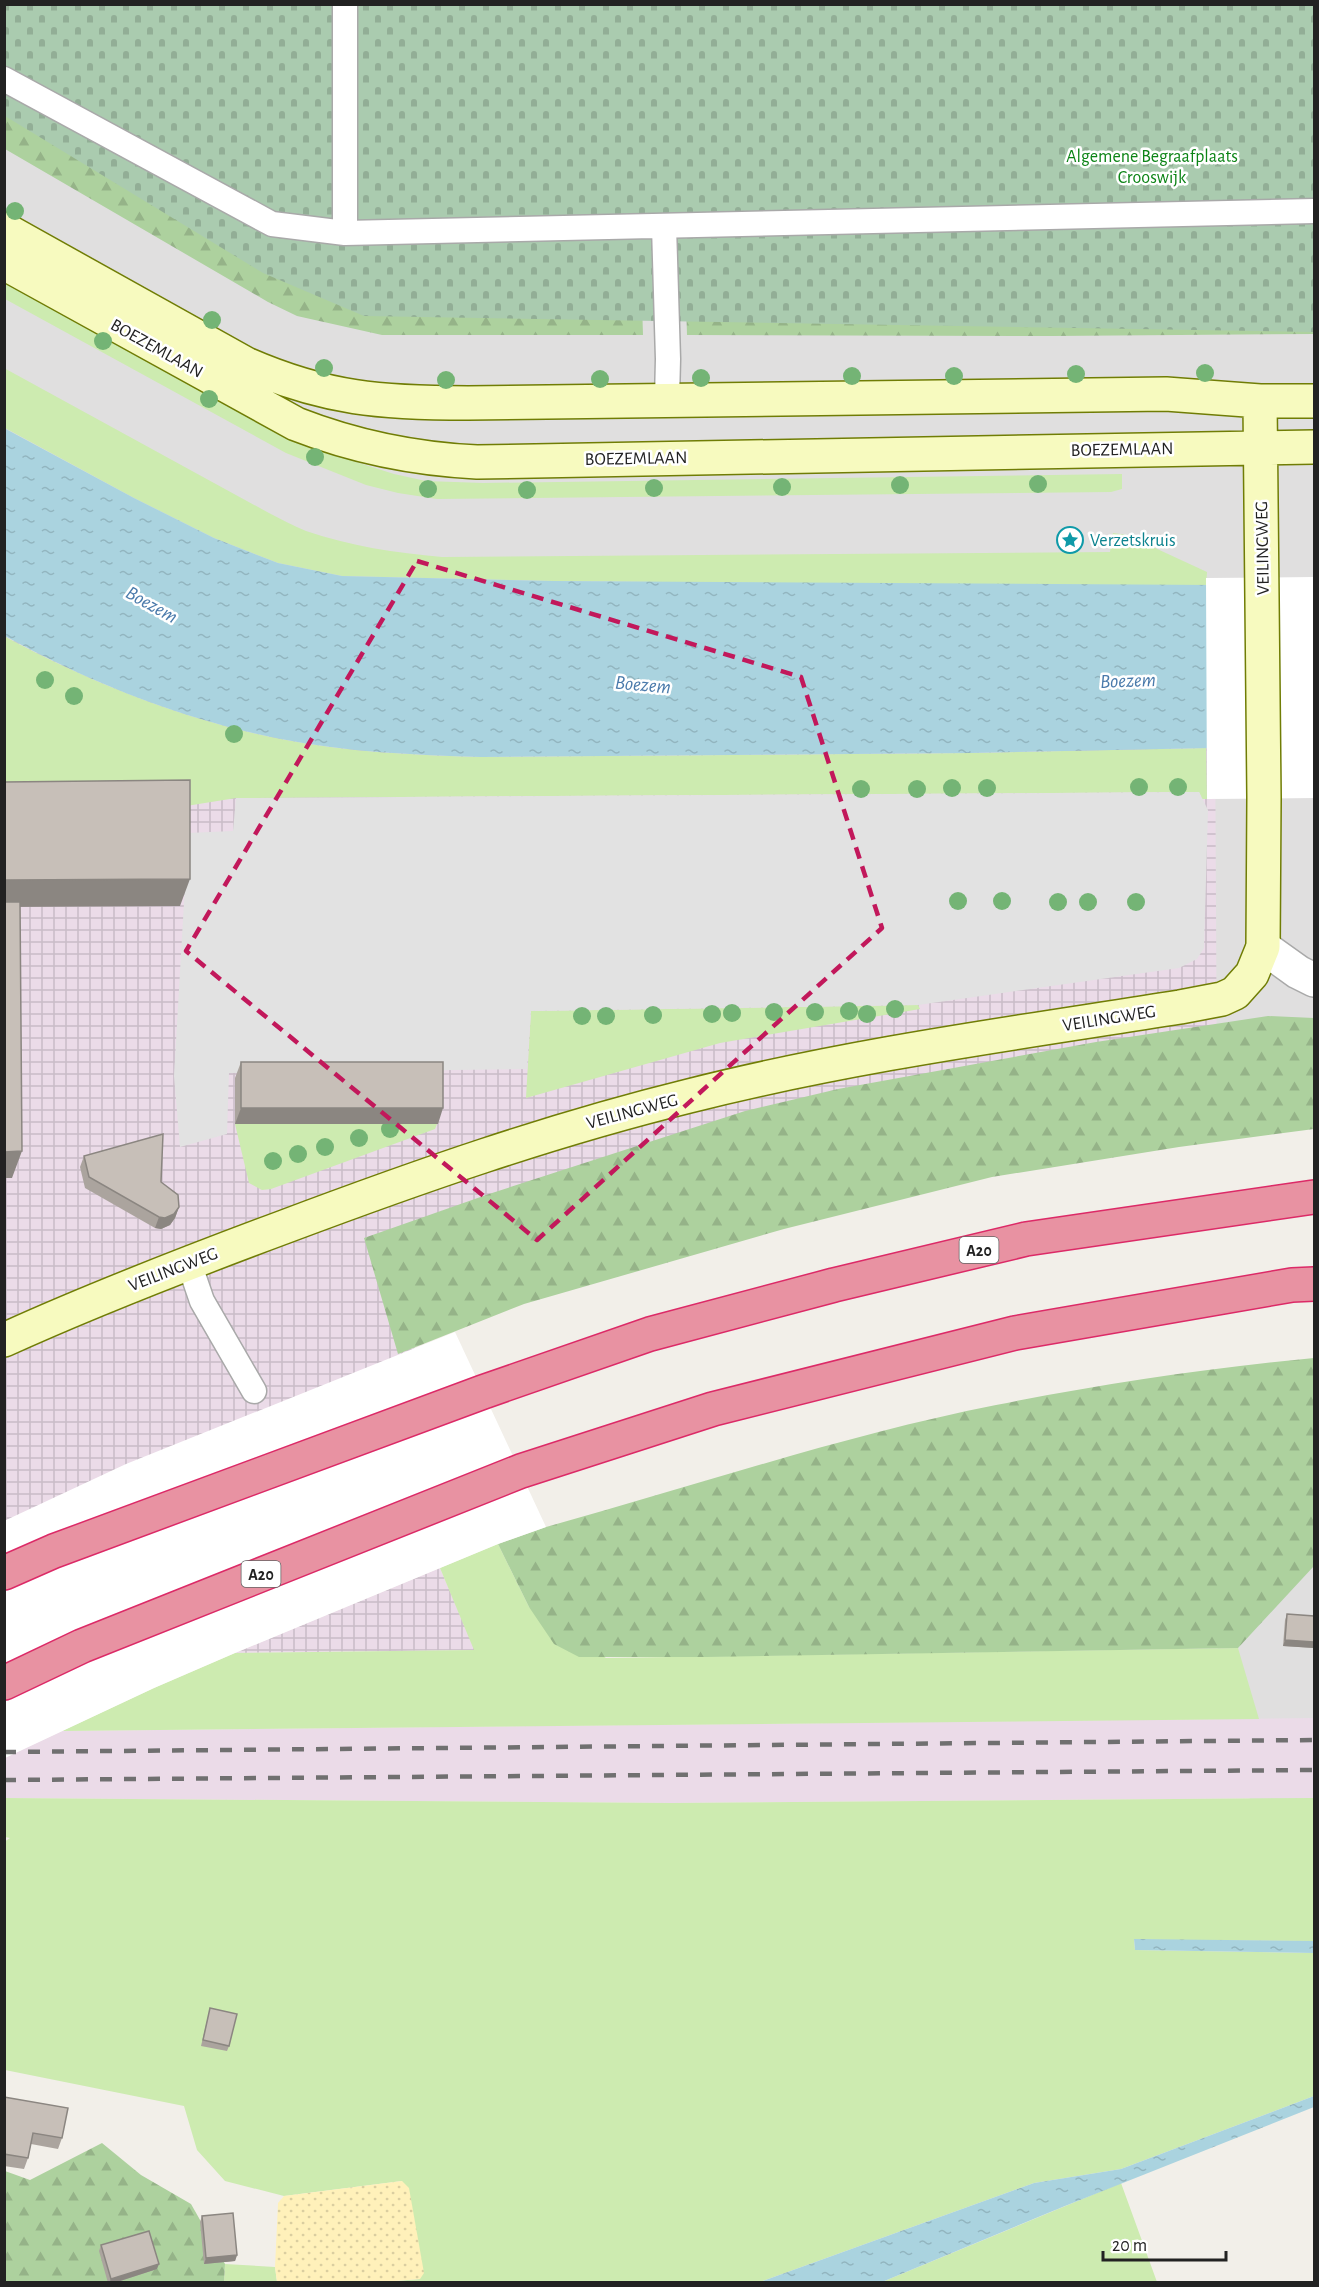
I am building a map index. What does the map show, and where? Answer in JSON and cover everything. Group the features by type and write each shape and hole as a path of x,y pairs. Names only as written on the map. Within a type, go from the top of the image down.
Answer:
{"highway":[{"name":"A20","path":"4,1573 54,1551 483,1392 650,1334 834,1285 1026,1239 1314,1197"},
{"name":"A20","path":"4,1683 82,1647 521,1471 713,1409 1016,1333 1293,1285 1314,1284"}],"main road":[{"name":"BOEZEMLAAN","path":"4,229 246,364 281,379 314,389 400,403 1166,394 1260,401 1314,401"},
{"name":"BOEZEMLAAN","path":"4,263 296,424 329,437 402,455 477,462 1314,447"},
{"name":"VEILINGWEG","path":"4,1340 74,1308 404,1182 585,1123 689,1095 862,1058 1222,999 1235,993 1252,975 1263,947 1264,798 1260,401"}],"street":[{"path":"1263,947 1298,972 1314,980"}],"lane":[{"path":"345,4 345,233"},
{"path":"4,79 272,224 345,233 1314,211"},
{"path":"664,226 669,359 667,399"},
{"path":"189,1263 202,1301 254,1391"}],"highlighted area":[{"path":"417,561 801,677 882,928 537,1240 186,951"}],"shaded area":[{"path":"4,5 1314,5 1314,1097 5,546"},
{"path":"4,546 1215,714 1217,1104 456,1309 369,1390 5,1545"},
{"path":"1199,792 1208,810 1204,948 1197,959 1179,968 918,1005 531,1011 527,1069 229,1073 227,1134 180,1147 174,1076 188,833 233,831 236,798"},
{"path":"1314,1438 1314,1935 1258,1833 1217,1662 1231,1446"},
{"path":"440,1568 475,1650 235,1653"},
{"path":"1314,1718 1314,1798 672,1803 5,1798 4,1758 62,1731"}],"green space":[{"name":"Algemene Begraafplaats Crooswijk","path":"4,5 1314,5 1314,332 364,316 263,273 5,116"},
{"path":"5,104 642,302 643,335 382,335 297,316 268,302 5,149"},
{"path":"4,277 301,441 356,462 426,481 483,483 1122,474 1122,489 1111,492 437,499 398,493 366,485 286,453 5,299"},
{"path":"1314,291 1314,334 687,335 686,301"},
{"path":"4,368 292,525 339,541 373,548 442,557 1110,552 1113,533 1127,535 1207,572 1206,587 554,581 342,576 278,563 214,538 134,498 5,428"},
{"path":"4,636 105,684 209,722 281,739 331,747 406,754 481,757 971,753 1206,748 1207,799 1202,799 1199,792 236,798 180,807 5,808"},
{"path":"918,1005 920,1009 720,1043 526,1098 531,1011"},
{"path":"1268,1016 1314,1018 1314,1129 1179,1147 992,1177 784,1229 524,1304 398,1354 364,1238 489,1194 745,1111 838,1089 1096,1042"},
{"path":"235,1124 437,1124 435,1129 271,1189 262,1190 249,1183"},
{"path":"1314,1358 1314,1566 1238,1648 579,1657 554,1644 529,1607 498,1544 546,1527 770,1462 939,1417 1035,1397 1115,1384"},
{"path":"498,1544 529,1607 606,1658 1238,1648 1259,1719 62,1731 235,1653 474,1650 440,1568"},
{"path":"5,1798 672,1803 1314,1798 1314,1941 1134,1940 1135,1950 1314,1953 1314,2096 1121,2169 1034,2183 760,2282 382,2282 420,2279 402,2181 284,2196 225,2181 197,2150 184,2106 5,2070 4,1842 10,1838 5,1837"},
{"path":"102,2143 141,2175 191,2204 225,2264 224,2282 5,2282 5,2171 30,2180"},
{"path":"1121,2183 1157,2282 882,2282"},
{"path":"225,2264 275,2267 277,2282 224,2282"}],"sand":[{"path":"402,2181 409,2188 424,2273 420,2279 382,2282 277,2282 275,2267 278,2203 284,2196"}],"water":[{"name":"Boezem","path":"4,428 214,538 278,563 342,576 554,581 1214,585 1314,746 971,753 481,757 356,750 281,739 245,731 209,722 139,698 71,669 5,636"},
{"path":"1134,1939 1314,1941 1314,1953 1135,1950"},
{"path":"1314,2096 1314,2107 882,2282 760,2282 1034,2183 1121,2169"}],"pier":[{"path":"1314,577 1314,798 1207,799 1206,578"},
{"path":"455,1332 546,1527 498,1544 235,1653 5,1758 4,1521 126,1464"}],"building":[{"path":"190,780 190,879 4,880 4,782"},
{"path":"4,902 20,902 22,1151 4,1152"},
{"path":"241,1062 443,1062 443,1108 241,1108"},
{"path":"163,1134 161,1182 178,1195 179,1207 174,1214 165,1218 159,1217 89,1177 84,1156"},
{"path":"1287,1614 1314,1616 1314,1642 1285,1640"},
{"path":"210,2008 237,2014 229,2046 203,2040"},
{"path":"4,2097 68,2108 62,2138 33,2133 28,2158 4,2154"},
{"path":"233,2213 237,2255 206,2258 202,2216"},
{"path":"149,2231 159,2264 111,2279 101,2245"}],"railway":[{"path":"4,1752 1314,1740"},
{"path":"4,1780 1314,1770"}],"place":[{"name":"Verzetskruis","path":"1070,540"}]}
